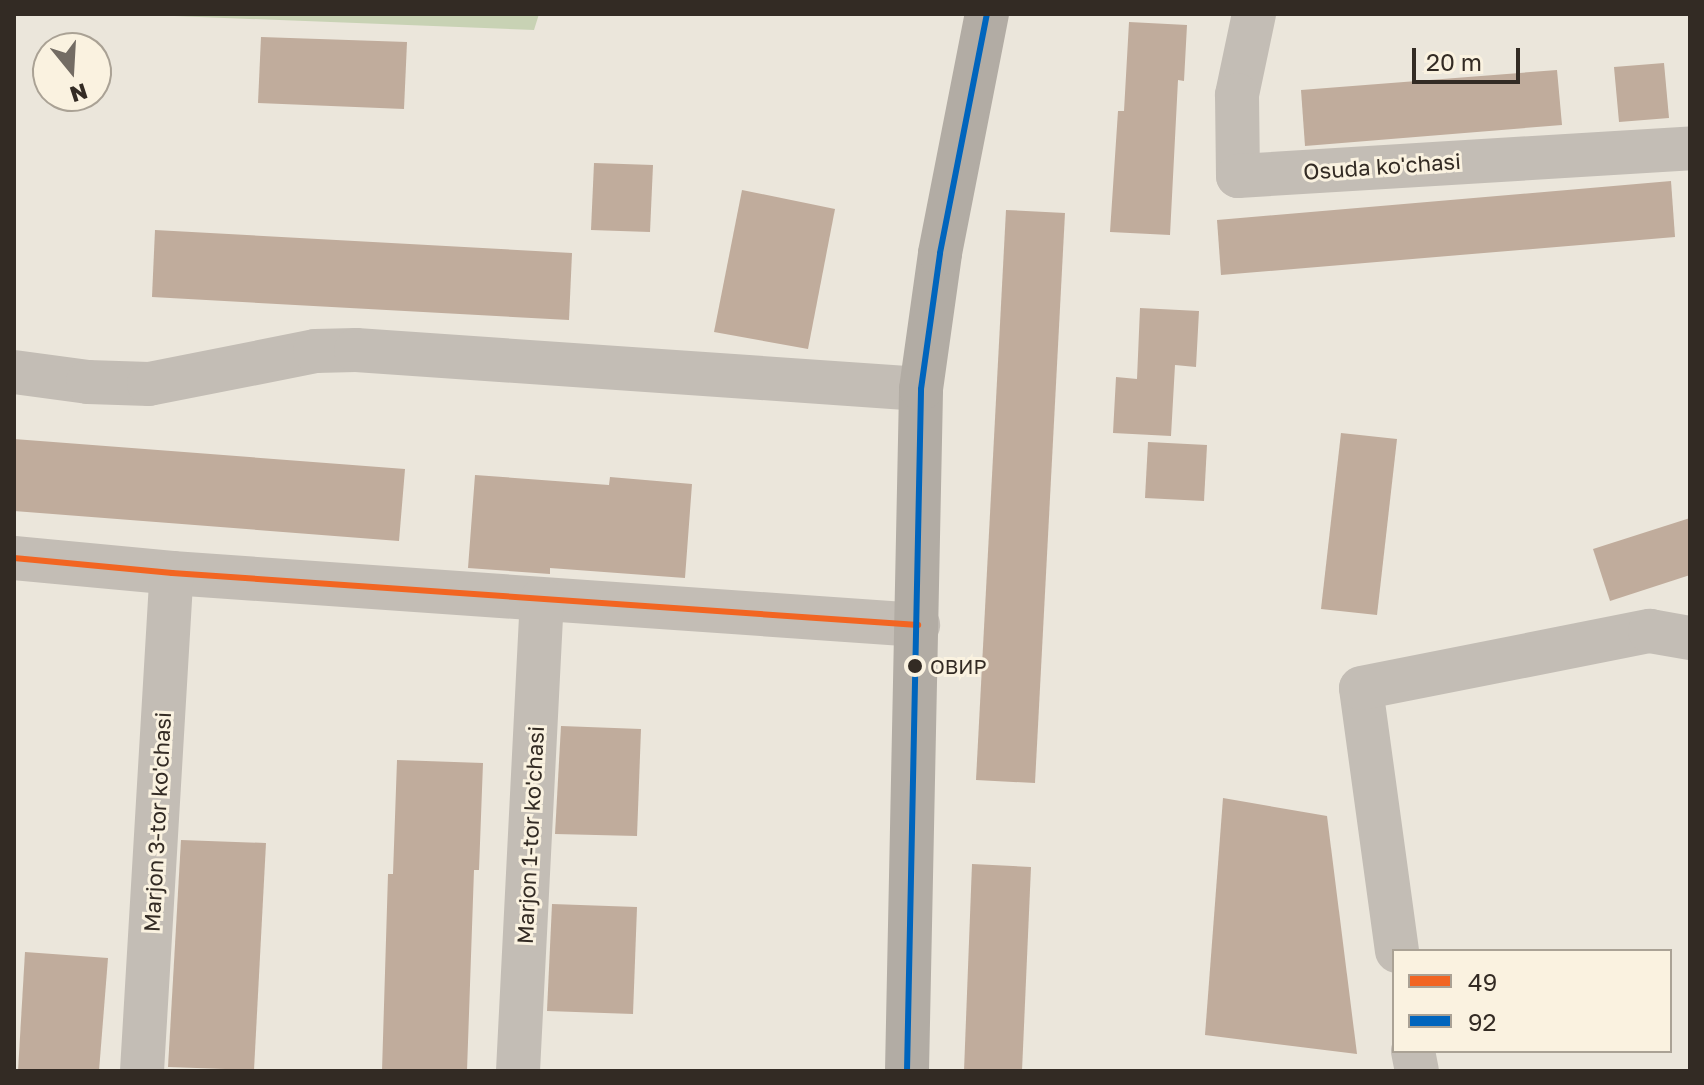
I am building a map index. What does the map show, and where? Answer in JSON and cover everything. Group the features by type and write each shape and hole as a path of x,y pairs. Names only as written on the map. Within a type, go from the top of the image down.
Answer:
{"main road":[{"path":"907,1071 921,389 940,253 987,14"}],"street":[{"name":"Osuda ko'chasi","path":"1254,14 1237,95 1238,176 1690,148"},
{"path":"14,372 88,382 149,384 315,351 356,350 921,389"},
{"path":"14,558 172,573 918,625"},
{"name":"Marjon 3-tor ko'chasi","path":"142,1071 172,573"},
{"name":"Marjon 1-tor ko'chasi","path":"518,1071 542,600"},
{"path":"1397,949 1361,688 1650,631 1690,638"}],"green space":[{"path":"124,14 539,14 534,30"}],"building":[{"path":"1129,22 1187,25 1184,81 1178,80 1170,235 1110,232 1118,111 1124,111"},
{"path":"261,37 407,42 404,109 258,103"},
{"path":"1664,63 1669,118 1619,122 1614,67"},
{"path":"1557,70 1562,125 1305,146 1301,90"},
{"path":"594,163 653,165 650,232 591,230"},
{"path":"1671,181 1675,237 1221,275 1217,220"},
{"path":"742,190 835,209 808,349 714,332"},
{"path":"1006,210 1065,213 1035,783 976,780"},
{"path":"155,230 572,253 569,320 152,297"},
{"path":"1140,308 1199,311 1196,367 1175,365 1171,436 1113,433 1116,377 1137,379"},
{"path":"1341,433 1397,439 1377,615 1321,609"},
{"path":"14,439 405,469 399,541 14,511"},
{"path":"1148,442 1207,445 1204,501 1145,498"},
{"path":"475,475 609,485 610,477 692,484 685,578 550,568 550,574 468,568"},
{"path":"1690,518 1690,575 1610,601 1593,549"},
{"path":"561,726 641,729 637,836 555,834"},
{"path":"397,760 483,763 479,870 474,870 467,1071 382,1071 388,874 393,874"},
{"path":"1223,798 1327,816 1357,1054 1205,1035"},
{"path":"181,840 266,843 254,1070 168,1067"},
{"path":"972,864 1031,867 1022,1071 964,1071"},
{"path":"552,904 637,907 633,1014 547,1011"},
{"path":"25,952 108,958 99,1071 18,1071"}],"transit line":[{"name":"92","path":"907,1071 921,389 940,253 987,14"},
{"name":"49","path":"14,558 172,573 918,625"}],"place":[{"name":"ОВИР","path":"915,666"}]}
